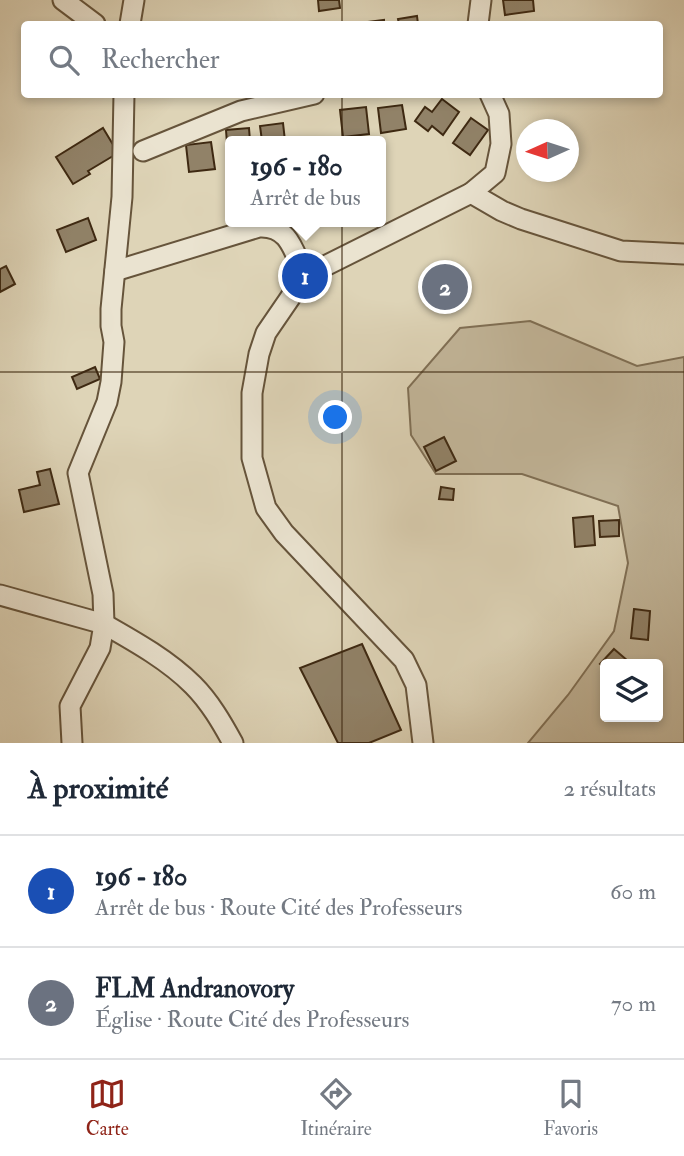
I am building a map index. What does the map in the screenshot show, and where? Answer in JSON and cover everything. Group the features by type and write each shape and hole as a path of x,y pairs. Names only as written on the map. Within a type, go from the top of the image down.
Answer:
{"street":[{"path":"63,0 91,21"},
{"path":"130,21 134,0"},
{"path":"478,21 481,0"},
{"path":"72,743 70,706 100,648 104,624 103,594 78,473 107,402 111,382 114,342 111,309 122,197 124,98"},
{"path":"143,151 240,111 297,98"},
{"path":"423,743 416,685 404,660 284,533 266,508 252,458 253,393 259,354 266,334 305,276 471,193 495,173 501,144 499,114 492,98"},
{"path":"471,193 521,219 621,251 684,254"},
{"path":"115,271 259,227"},
{"path":"274,227 288,238 305,276"},
{"path":"0,595 104,624 171,666 194,686 217,715 233,743"}],"shaded area":[{"path":"530,321 637,366 684,357 684,743 528,743 568,695 614,631 628,563 618,506 522,474 436,474 411,435 408,388 460,328"}],"building":[{"path":"318,0 339,0 340,8 319,11"},
{"path":"503,0 533,0 534,11 505,15"},
{"path":"417,16 418,21 398,21"},
{"path":"442,99 459,112 443,135 432,126 428,131 415,121 425,107 432,112"},
{"path":"402,105 406,129 381,133 378,108"},
{"path":"366,107 369,134 343,136 340,110"},
{"path":"471,118 488,130 470,155 453,143"},
{"path":"283,123 284,136 261,136 260,126"},
{"path":"103,128 118,153 88,171 90,174 73,184 56,157"},
{"path":"249,128 250,136 226,136 226,130"},
{"path":"211,142 215,169 189,172 186,145"},
{"path":"88,218 96,240 66,252 57,230"},
{"path":"6,266 15,284 0,292 0,269"},
{"path":"95,367 100,379 77,389 72,377"},
{"path":"444,437 456,461 436,471 424,447"},
{"path":"50,469 59,504 24,512 19,490 40,485 37,472"},
{"path":"441,487 454,489 453,500 439,499"},
{"path":"593,516 595,545 575,547 573,518"},
{"path":"619,520 619,536 600,537 599,521"},
{"path":"634,609 650,611 648,640 631,638"},
{"path":"362,644 401,730 369,743 338,743 300,668"},
{"path":"614,649 626,659 605,659"}],"place":[{"name":"196 - 180","path":"305,276"},
{"name":"FLM Andranovory","path":"445,287"}]}
